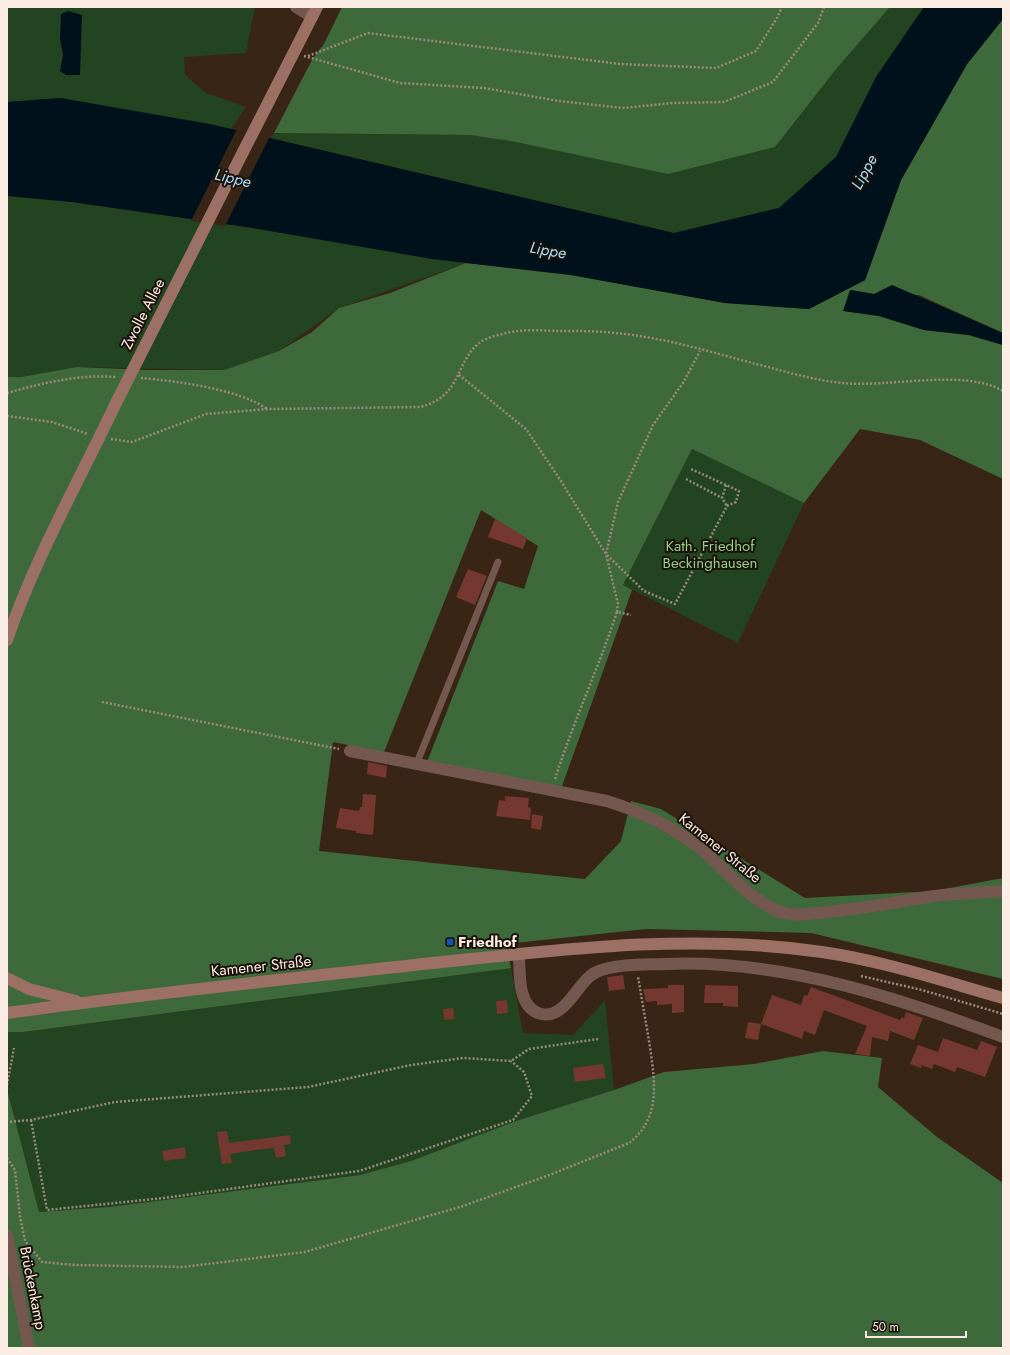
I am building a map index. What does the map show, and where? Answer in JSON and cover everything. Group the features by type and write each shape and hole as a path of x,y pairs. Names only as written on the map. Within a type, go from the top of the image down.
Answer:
{"main road":[{"name":"Zwolle Allee","path":"7,640 16,613 38,562 116,403 315,12"},
{"name":"Kamener Straße","path":"7,1013 83,1002 519,954 600,946 646,944 718,944 821,952 896,967 1003,998"},
{"path":"7,978 29,989 83,1002"}],"street":[{"path":"296,7 315,12"},
{"name":"Kamener Straße","path":"350,751 607,801 638,811 659,820 700,848 757,899 782,912 798,914 870,908 936,896 1003,892"},
{"path":"519,954 523,996 529,1007 539,1013 550,1015 561,1010 588,977 597,971 636,966 707,964 774,970 874,994 1003,1037"},
{"name":"Brückenkamp","path":"7,1235 28,1348"}],"lane":[{"path":"416,765 498,562"}],"path":[{"path":"308,57 368,33 620,64 716,68 756,51 777,18 782,7"},
{"path":"294,53 400,84 484,88 559,101 623,108 724,102 773,82 818,23 824,7"},
{"path":"7,416 52,422 100,438 132,442 206,414 268,409 420,407 434,404 450,390 468,357 482,341 504,333 522,331 582,330 616,333 669,342 806,377 842,383 880,384 952,380 979,382 1003,392"},
{"path":"551,791 565,747 605,649 617,612 618,604 606,554 618,502 633,466 653,425 683,383 700,350"},
{"path":"459,375 526,429 559,478 606,554 644,591 675,604 727,506 736,502 739,492 691,469"},
{"path":"686,479 722,498 727,506"},
{"path":"722,498 726,485"},
{"path":"617,612 631,615"},
{"path":"102,702 350,751"},
{"path":"7,1158 15,1170 20,1216 25,1241 42,1262 49,1263 75,1265 183,1267 305,1252 463,1206 629,1144 639,1135 648,1120 653,1106 655,1086 636,966"},
{"path":"7,1117 7,1122 30,1120 115,1102 308,1087 411,1065 463,1058 512,1061 529,1049 598,1039"},
{"path":"7,1085 14,1048"},
{"path":"30,1120 47,1210 164,1198 359,1171 513,1120 532,1096 524,1072 512,1061"}],"green space":[{"path":"7,7 255,7 246,53 184,57 185,75 206,93 246,107 231,129 60,98 7,102"},
{"path":"342,7 890,7 837,68 775,147 668,174 516,142 470,135 274,133 313,58 324,44"},
{"path":"890,7 924,7 876,77 836,157 779,208 674,233 270,138 274,133 470,135 516,142 775,147 837,68"},
{"path":"1003,19 1003,333 919,295 874,294 851,290 844,311 879,316 924,330 969,335 1003,345 1003,479 920,440 860,429 804,503 692,449 623,585 632,590 561,789 427,762 498,581 524,589 538,546 481,510 384,752 333,742 319,851 585,879 621,841 631,801 661,809 805,898 934,891 1003,878 1003,979 811,933 646,929 506,944 511,968 23,1032 7,1032 7,377 21,377 77,367 147,370 224,370 279,351 312,332 339,308 390,293 466,263 571,275 725,303 809,309 865,280 901,180 967,64"},
{"path":"7,196 72,202 253,228 466,263 339,308 279,351 224,370 77,367 21,377 7,377"},
{"name":"Kath. Friedhof Beckinghausen","path":"692,449 804,503 738,643 623,585"},
{"path":"511,968 523,1033 573,1035 605,1000 614,1090 516,1121 411,1161 360,1175 109,1207 39,1212 7,1089 7,1032 23,1032"},
{"path":"823,1051 882,1058 878,1087 937,1137 1003,1183 1003,1348 7,1348 7,1089 39,1212 109,1207 360,1175 411,1161 516,1121 614,1090 664,1072 754,1064"}],"water":[{"name":"Lippe","path":"924,7 1003,7 1003,19 967,64 901,180 865,280 809,309 725,303 571,275 432,259 253,228 72,202 7,196 7,102 60,98 210,124 674,233 779,208 836,157 876,77"},
{"path":"68,11 82,15 80,75 66,75 60,71 63,55 60,39 61,14"},
{"path":"892,285 1003,333 1003,345 969,335 924,330 879,316 843,311 850,290 874,294"}],"pier":[{"path":"237,129 270,136 225,226 191,221"}],"building":[{"path":"495,519 527,538 523,549 488,537"},
{"path":"468,569 487,576 475,605 456,597"},
{"path":"368,762 387,766 386,778 367,774"},
{"path":"363,794 376,795 373,835 336,828 340,808 359,811 360,807 362,807"},
{"path":"505,796 529,798 528,807 531,808 530,820 496,816 499,800 505,801"},
{"path":"532,814 543,816 541,830 531,828"},
{"path":"623,975 625,989 609,991 607,977"},
{"path":"668,985 684,985 684,1012 672,1013 672,1004 657,1005 657,1001 646,1002 643,989 668,988"},
{"path":"705,985 738,986 738,1007 723,1006 723,1003 704,1003"},
{"path":"811,987 900,1020 902,1017 904,1018 906,1012 923,1018 914,1040 890,1031 888,1041 872,1037 870,1056 855,1054 867,1026 824,1010 815,1035 804,1031 802,1039 761,1024 772,995 801,1005 804,995 807,996"},
{"path":"507,1000 508,1013 497,1014 496,1001"},
{"path":"453,1008 455,1019 444,1020 443,1009"},
{"path":"748,1022 761,1024 758,1040 745,1038"},
{"path":"943,1038 977,1050 981,1041 997,1047 985,1077 957,1067 955,1072 934,1064 932,1069 922,1065 921,1068 910,1064 918,1045 938,1052"},
{"path":"603,1064 606,1078 575,1082 573,1068"},
{"path":"227,1131 229,1143 290,1135 291,1144 284,1145 286,1156 276,1158 274,1148 262,1149 230,1154 232,1163 222,1164 217,1132"},
{"path":"185,1147 186,1158 164,1161 162,1151"}],"place":[{"name":"Friedhof","path":"450,942"}]}
